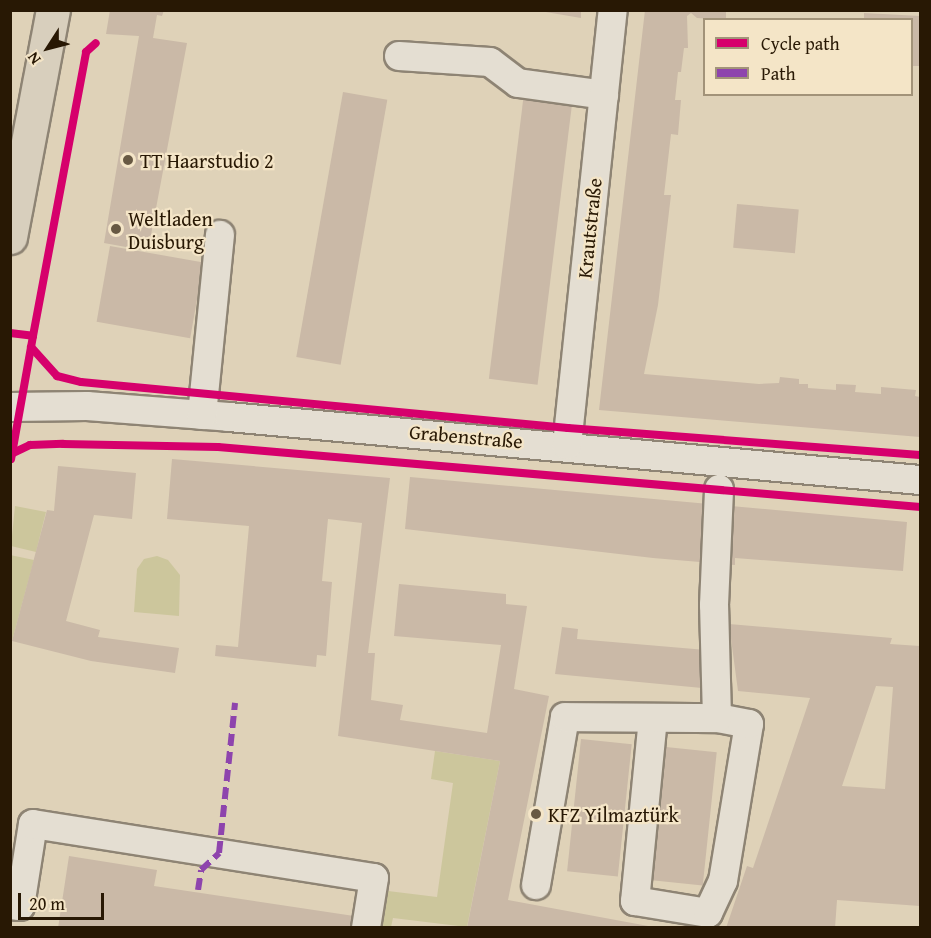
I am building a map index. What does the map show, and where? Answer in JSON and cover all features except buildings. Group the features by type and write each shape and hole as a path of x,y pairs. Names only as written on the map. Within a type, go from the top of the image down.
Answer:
{"main road":[{"path":"10,237 53,10"}],"street":[{"name":"Krautstraße","path":"567,445 613,10"},
{"path":"399,56 490,62 518,83 603,95"},
{"path":"202,415 220,235"},
{"name":"Grabenstraße","path":"10,407 87,406 202,415 567,445 921,480"},
{"path":"717,718 714,605 719,489"},
{"path":"536,885 564,717 717,718 749,724 723,881 708,914 635,901 653,718"},
{"path":"10,905 20,906 33,824 374,878 366,927"}],"shaded area":[{"path":"15,506 46,512 36,552 11,546"},
{"path":"10,555 34,560 12,641 10,640"},
{"path":"157,556 168,560 180,575 179,616 134,612 137,569 144,559"},
{"path":"435,751 500,761 467,927 393,918 391,927 379,928 388,891 437,897 453,783 431,779"}],"marked path":[{"path":"198,890 201,870 219,853 235,703"}],"cycle path":[{"path":"33,336 86,52 96,43"},
{"path":"10,333 33,336 11,459"},
{"path":"31,347 57,376 81,382 568,428 920,455"},
{"path":"13,453 30,445 63,444 218,447 920,507"}],"place":[{"name":"TT Haarstudio 2","path":"128,160"},
{"name":"Weltladen Duisburg","path":"116,229"},
{"name":"KFZ Yilmaztürk","path":"536,814"}]}
